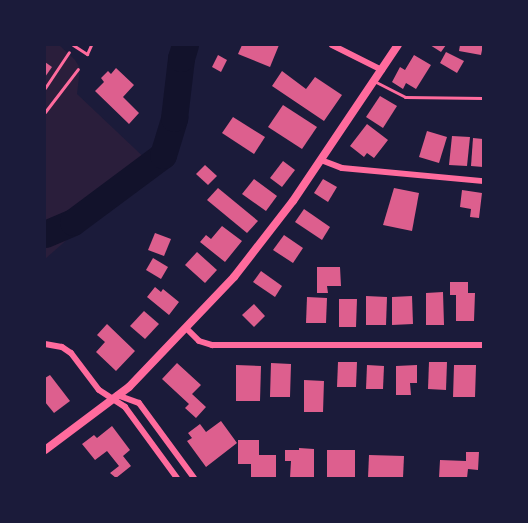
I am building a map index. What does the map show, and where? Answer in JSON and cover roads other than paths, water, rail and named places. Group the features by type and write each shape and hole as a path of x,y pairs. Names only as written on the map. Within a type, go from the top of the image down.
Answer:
{"street":[{"path":"332,45 382,70"},
{"path":"45,450 117,398 186,328 254,253 321,160 398,45"},
{"path":"321,160 342,168 483,182"},
{"path":"186,328 200,341 212,345 483,345"},
{"path":"45,344 62,347 71,353 99,390 117,398 139,403 194,478"},
{"path":"117,398 177,478"}],"lane":[{"path":"73,45 87,54 91,45"},
{"path":"374,82 405,97 483,99"}],"waterway":[{"path":"45,234 73,222 163,155 174,118 181,58 185,45"}]}
